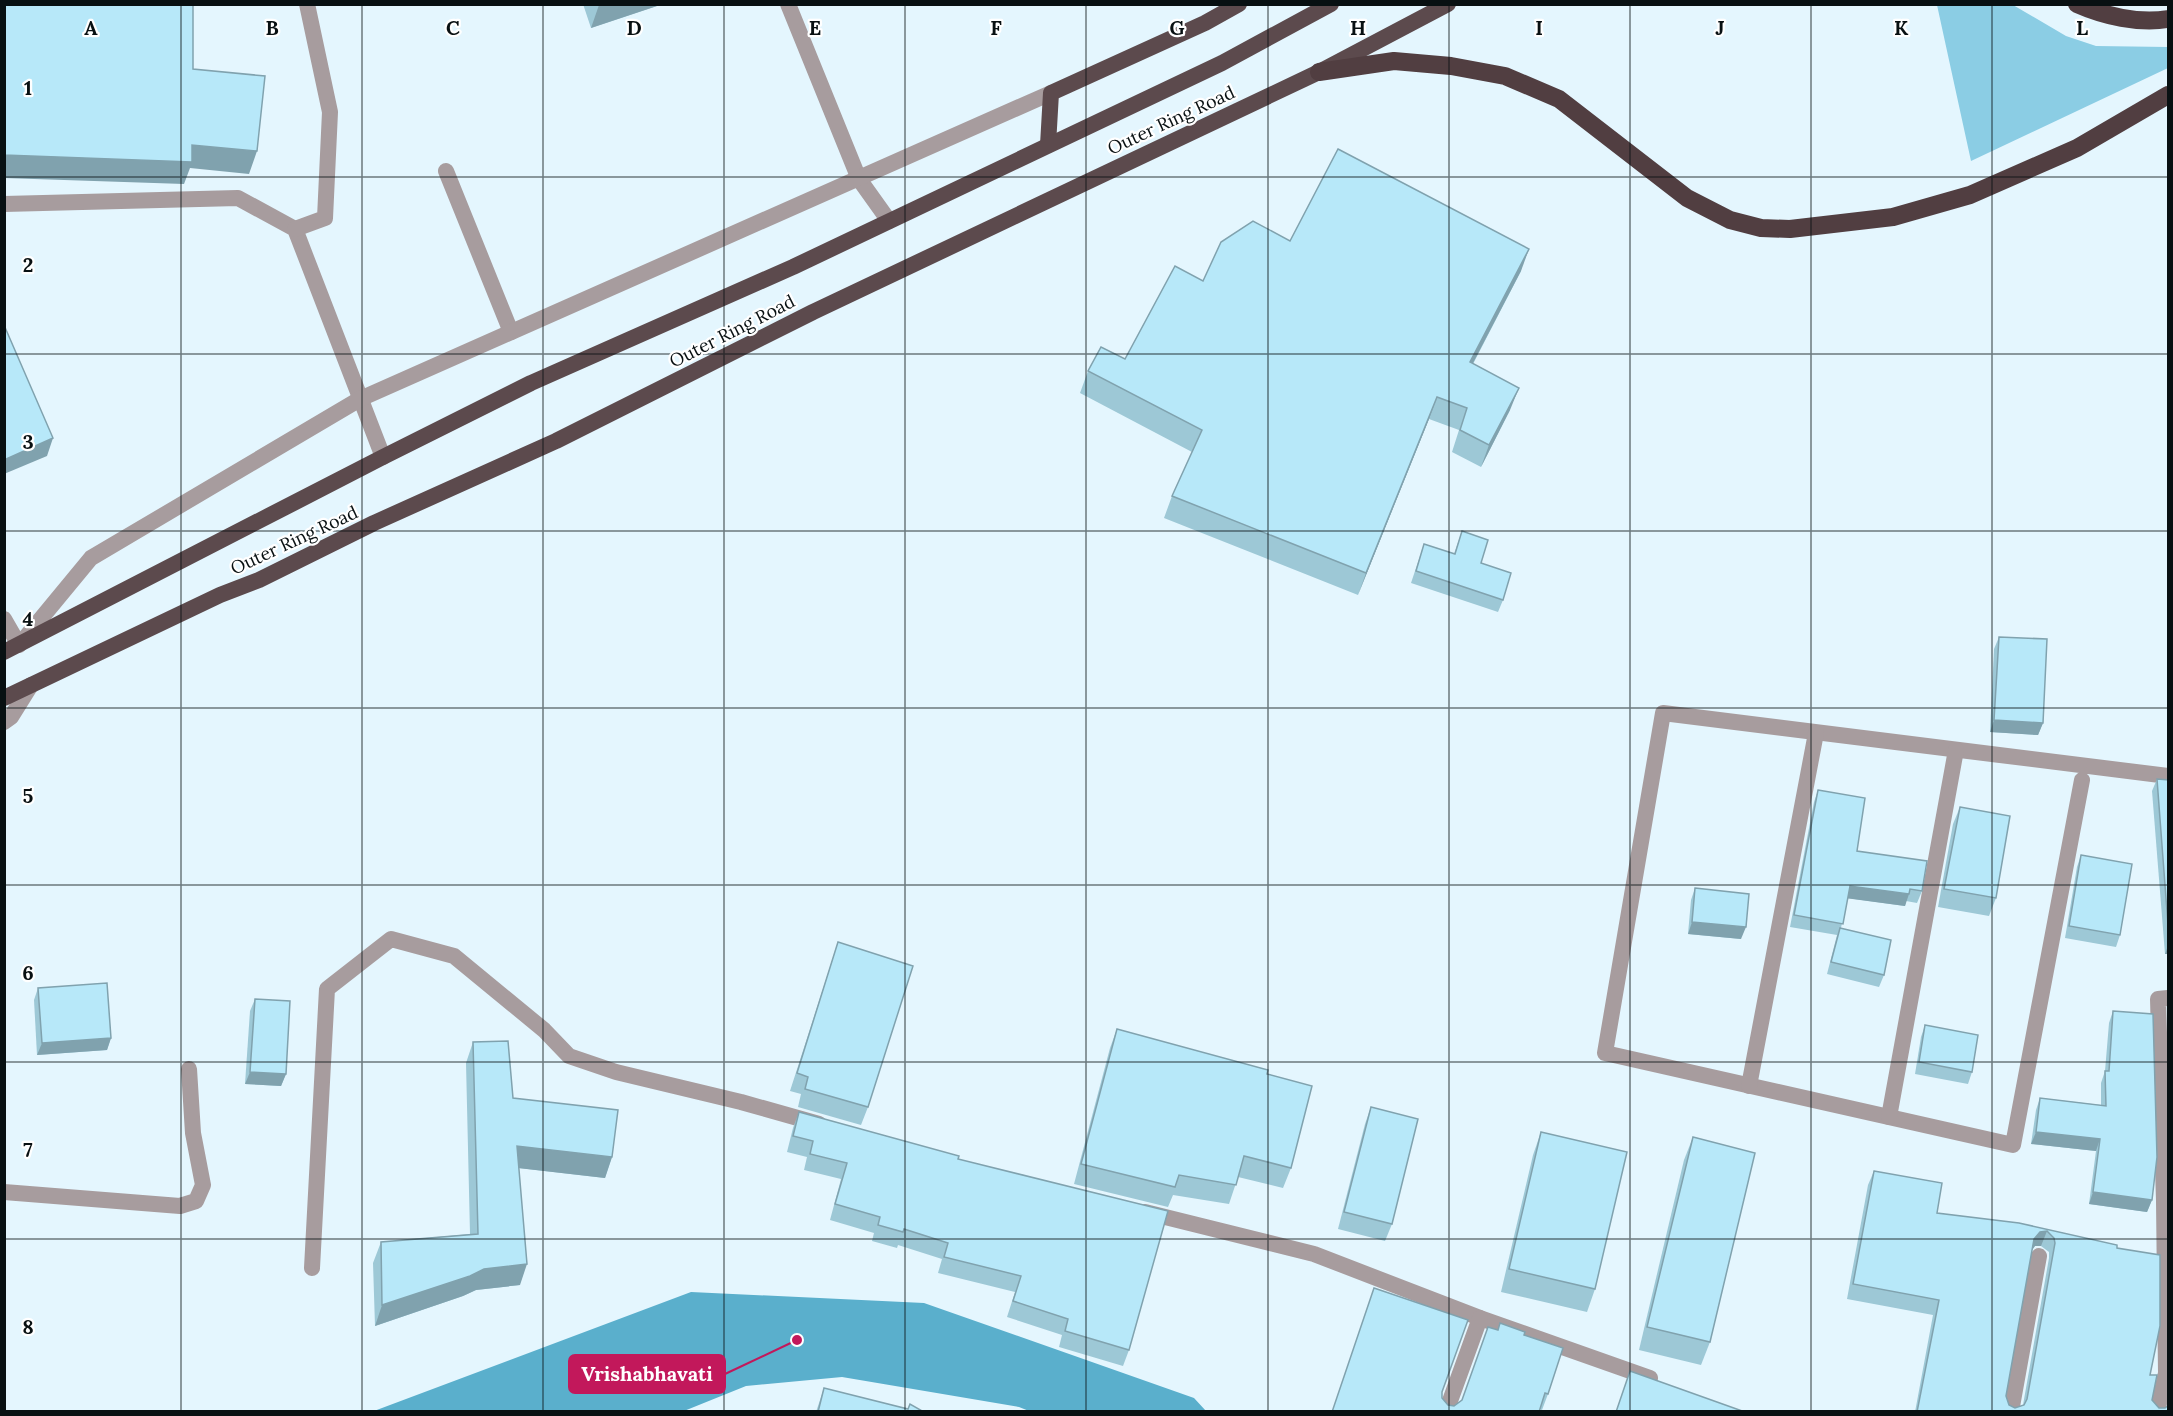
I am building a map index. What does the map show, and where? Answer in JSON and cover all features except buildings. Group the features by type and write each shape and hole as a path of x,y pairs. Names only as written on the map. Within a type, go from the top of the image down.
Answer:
{"highway":[{"path":"1048,145 1051,93 1205,23 1239,4"},
{"name":"Outer Ring Road","path":"12,649 383,456 531,383 793,267 1222,63 1331,4"},
{"name":"Outer Ring Road","path":"4,698 220,596 259,580 374,523 556,441 813,312 1319,72 1448,4"},
{"path":"2077,4 2091,10 2132,20 2169,19"},
{"path":"1319,72 1394,61 1451,66 1506,76 1559,99 1687,198 1730,220 1761,228 1790,229 1893,217 1970,195 2077,147 2169,95"}],"street":[{"path":"295,229 325,218 330,112 307,4"},
{"path":"788,4 859,179 889,221"},
{"path":"12,649 91,558 360,399 1051,93"},
{"path":"446,171 511,332"},
{"path":"4,204 238,198 295,229 383,456"},
{"path":"4,619 12,649"},
{"path":"4,722 11,717 31,686"},
{"path":"2082,780 2013,1145 1605,1053 1663,713 2169,776"},
{"path":"1749,1086 1816,732"},
{"path":"1889,1117 1956,750"},
{"path":"312,1268 327,989 391,939 454,956 544,1030 569,1056 616,1072 832,1127"},
{"path":"2157,1412 2167,1373 2166,1201 2158,999 2169,998"},
{"path":"4,1192 180,1206 196,1201 203,1185 193,1133 189,1069"},
{"path":"1128,1208 1314,1254 1480,1318 1667,1384"},
{"path":"2011,1412 2038,1256"},
{"path":"1446,1412 1480,1318"}],"shaded area":[{"path":"1937,5 2013,5 2066,36 2096,46 2168,47 2168,68 1971,161"},
{"path":"691,1292 924,1303 1194,1398 1206,1411 1029,1411 1019,1407 842,1377 746,1386 684,1411 374,1411"}],"place":[{"name":"Vrishabhavati","path":"797,1340"}]}
